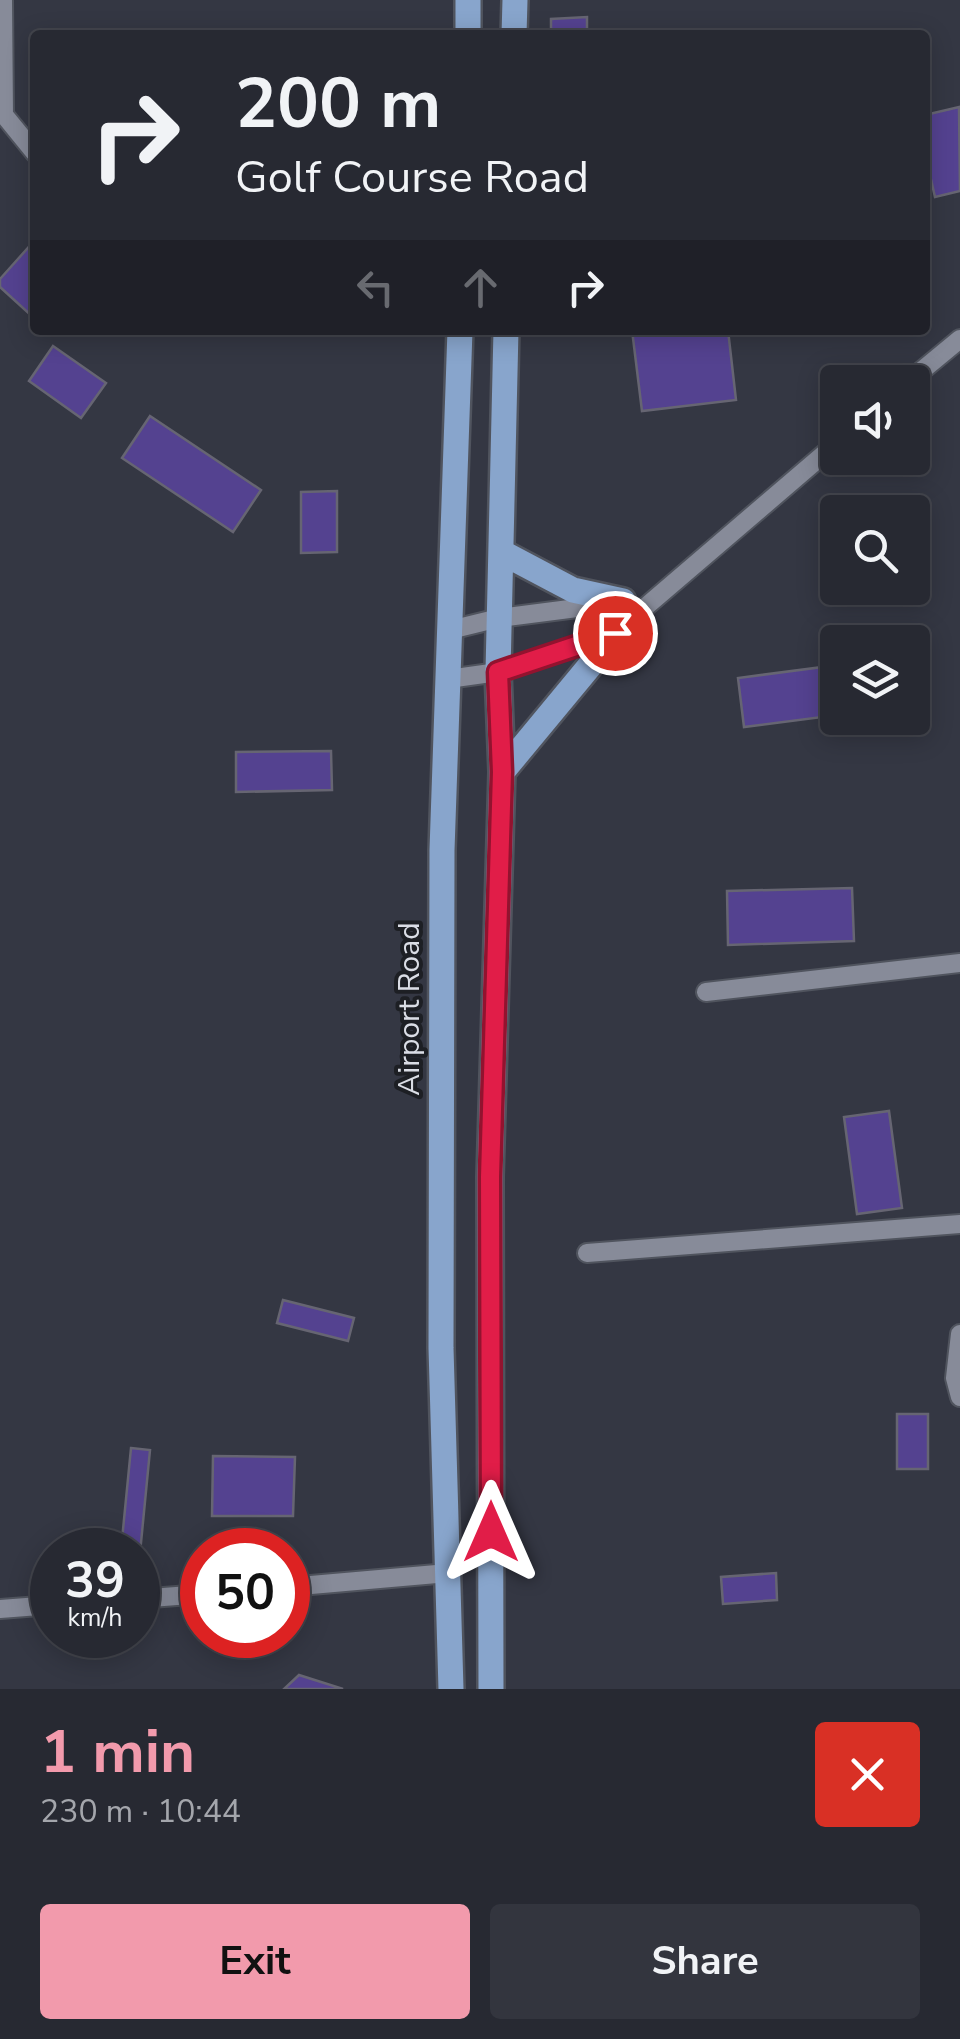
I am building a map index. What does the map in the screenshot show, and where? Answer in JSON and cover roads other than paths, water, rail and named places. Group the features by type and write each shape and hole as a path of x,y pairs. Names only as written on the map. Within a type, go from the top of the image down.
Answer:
{"main road":[{"path":"468,0 468,30"},
{"path":"514,0 514,30"},
{"name":"Airport Road","path":"451,1689 441,1348 442,850 460,335"},
{"path":"491,1689 490,1177 502,772 498,672 506,335"},
{"path":"500,552 573,590 630,610 502,772"}],"street":[{"path":"3,0 4,114 30,148"},
{"path":"929,365 960,339"},
{"path":"448,679 498,672 582,647 820,457"},
{"path":"450,630 499,618 591,609 630,610"},
{"path":"706,992 960,963"},
{"path":"587,1252 960,1224"},
{"path":"960,1334 955,1378 960,1397"},
{"path":"310,1586 448,1572"},
{"path":"0,1609 30,1607"}]}
